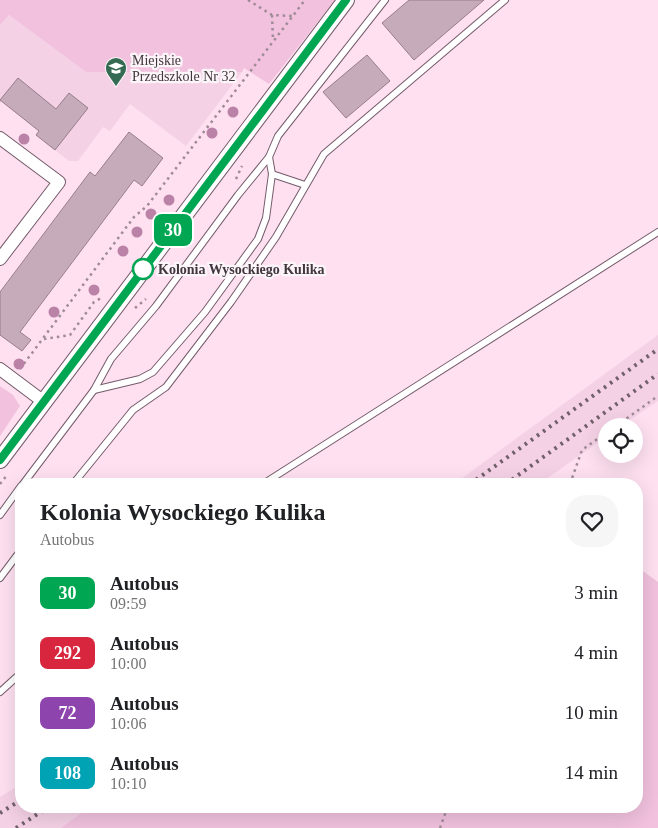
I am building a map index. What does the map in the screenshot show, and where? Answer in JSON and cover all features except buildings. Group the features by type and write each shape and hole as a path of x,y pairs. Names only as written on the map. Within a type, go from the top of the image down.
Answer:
{"street":[{"path":"0,460 346,0"},
{"path":"0,138 59,182 0,259"},
{"path":"0,369 44,402"}],"lane":[{"path":"27,478 94,390 111,360 156,306 238,195 269,157 278,136 385,0"},
{"path":"78,478 132,410 166,387 231,302 276,237 324,154 505,0"},
{"path":"94,390 140,379 153,372 204,312 258,239 266,218 272,174 269,157"},
{"path":"272,174 305,185"},
{"path":"272,478 658,232"},
{"path":"0,515 15,495"},
{"path":"0,578 15,558"},
{"path":"0,692 15,678"}],"path":[{"path":"248,0 272,14 293,16"},
{"path":"13,379 134,217 147,206 305,0"},
{"path":"272,14 273,42"},
{"path":"42,339 70,335 94,302 105,295"},
{"path":"627,418 658,396"},
{"path":"572,478 582,450 598,439"},
{"path":"440,828 445,813"}],"shaded area":[{"path":"0,0 335,0 269,84 244,68 242,72 86,72 9,15 0,25"},
{"name":"Miejskie Przedszkole Nr 32","path":"9,15 86,72 242,72 186,146 130,104 110,131 103,127 78,161 69,161 36,135 39,131 2,102 0,103 0,25"},
{"path":"658,335 658,401 633,418 598,418 598,443 548,478 462,478"},
{"path":"0,386 13,395 20,406 0,436"},
{"path":"643,571 658,582 658,828 61,828 81,813 643,813"},
{"path":"15,788 15,813 111,813 88,828 0,828 0,797"}],"railway":[{"path":"478,478 658,349"},
{"path":"514,478 658,374"},
{"path":"0,813 15,804"},
{"path":"16,828 39,813"}],"bus line":[{"name":"30","path":"0,460 346,0"}],"place":[{"name":"Miejskie Przedszkole Nr 32","path":"116,87"},
{"name":"Kolonia Wysockiego Kulika","path":"143,269"}]}
